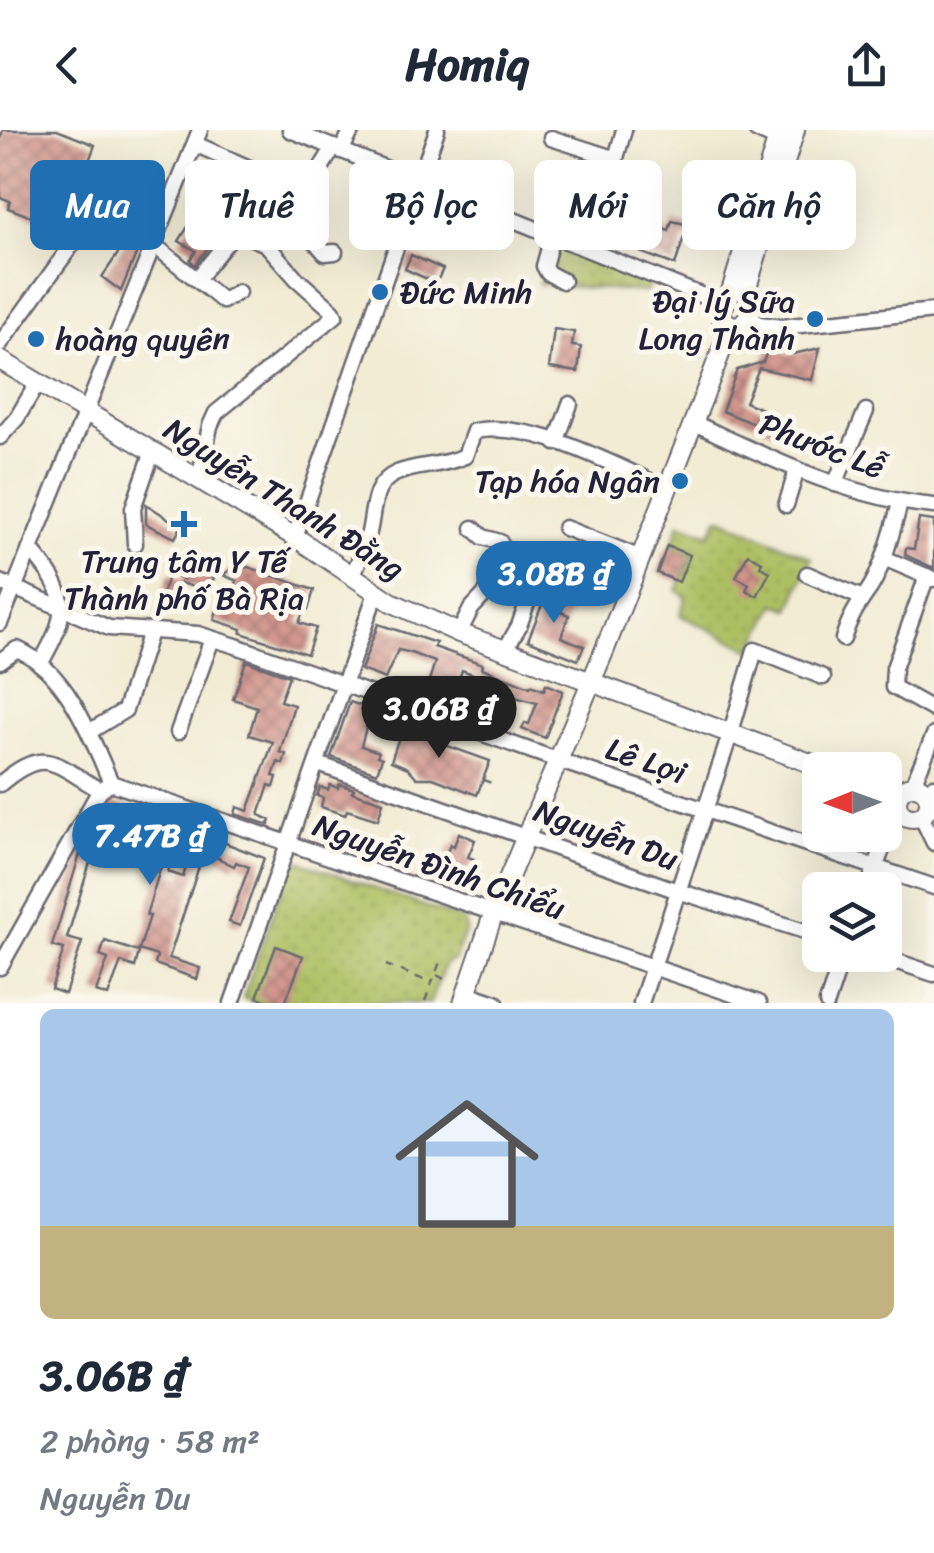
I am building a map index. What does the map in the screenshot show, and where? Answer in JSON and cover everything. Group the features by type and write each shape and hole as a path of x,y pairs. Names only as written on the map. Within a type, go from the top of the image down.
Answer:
{"main road":[{"path":"736,309 747,288 795,130"},
{"path":"465,998 493,915 641,558 736,309 778,135"},
{"name":"Nguyễn Thanh Đằng","path":"0,360 295,537 376,593 459,633 802,760"},
{"path":"902,792 906,788 927,801 912,818 902,809"}],"street":[{"path":"290,130 366,160"},
{"path":"329,160 352,130"},
{"path":"427,160 437,130"},
{"path":"550,138 616,159 624,130"},
{"path":"756,130 778,135"},
{"path":"165,215 198,137 237,160"},
{"path":"0,344 69,250"},
{"path":"0,623 7,585 30,549 151,250"},
{"path":"160,250 223,301 238,292"},
{"path":"196,279 221,250"},
{"path":"199,480 216,413 335,316 271,250"},
{"path":"322,250 335,252"},
{"path":"295,537 395,250"},
{"path":"548,250 544,266 548,273 563,281"},
{"path":"591,250 736,309 758,324 780,327 934,311"},
{"path":"0,436 17,418 38,382"},
{"path":"556,442 570,404"},
{"path":"835,484 866,411"},
{"name":"Phước Lễ","path":"694,423 835,484 900,503 934,506"},
{"path":"352,576 366,546 374,500 384,480 403,470 438,466 464,456 474,430 520,430 668,488"},
{"path":"135,544 133,508 153,451"},
{"path":"786,505 798,470"},
{"path":"843,639 860,598 868,592 884,558 900,503"},
{"path":"459,633 471,609 486,593 504,550 500,542 483,537 473,528"},
{"path":"565,528 641,558"},
{"path":"30,549 60,590 64,609 40,664"},
{"path":"884,558 930,578 894,668 892,687 934,710"},
{"path":"505,650 519,626 541,563"},
{"path":"807,574 860,598"},
{"name":"Lê Lợi","path":"7,585 110,628 198,634 934,887"},
{"path":"232,1003 376,593"},
{"path":"89,732 125,710 150,632"},
{"path":"178,732 212,639"},
{"path":"0,661 17,648 40,664 80,715 106,786 0,967"},
{"path":"640,1003 755,650 823,678"},
{"path":"934,735 916,777 927,801 934,844"},
{"name":"Nguyễn Đình Chiểu","path":"0,784 23,765 38,760 51,762 106,786 759,1003"},
{"name":"Nguyễn Du","path":"318,764 802,930"},
{"path":"874,872 882,852"},
{"path":"902,963 934,974"},
{"path":"827,1003 837,972"},
{"path":"465,998 496,1003"}],"path":[{"path":"483,780 497,785"},
{"path":"425,1001 440,962"},
{"path":"386,965 432,983"},
{"path":"435,975 446,980"},
{"path":"429,990 438,994"}],"green space":[{"path":"545,250 574,250 650,281 647,292 539,284"},
{"path":"719,517 812,558 790,609 776,604 752,650 680,615 686,597 677,590 693,554 672,546 680,523 710,534"},
{"path":"299,861 463,920 466,930 455,959 445,964 430,1003 256,1003 243,998 289,867"}],"building":[{"path":"3,130 57,130 95,145 89,160 30,160 30,216 8,208 10,201 0,197"},
{"path":"672,221 682,223 682,243 675,265 640,252 662,250 662,229 669,231"},
{"path":"120,250 138,250 121,291 102,277"},
{"path":"206,250 195,265 190,260 196,251"},
{"path":"411,255 443,269 436,283 405,269"},
{"path":"554,329 574,332 572,346 581,347 578,372 549,368"},
{"path":"820,348 812,380 759,368 745,402 786,419 780,434 722,411 737,370 763,362 768,349 793,354"},
{"path":"146,504 181,527 175,538 146,524"},
{"path":"919,519 934,521 934,568 905,555 906,548 914,549"},
{"path":"667,546 690,555 679,582 657,573"},
{"path":"748,554 770,572 757,596 746,590 749,584 736,577"},
{"path":"248,567 314,590 299,623 316,628 307,654 214,620 220,601 229,604 237,581 223,575"},
{"path":"186,568 214,577 209,592 181,583 175,602 161,597 169,574 183,579"},
{"path":"549,587 567,594 560,612 569,615 561,637 584,646 578,660 528,640"},
{"path":"378,624 436,643 434,647 483,664 482,668 530,687 544,690 546,684 563,691 545,738 522,729 525,723 529,724 537,703 505,694 507,691 494,686 483,715 471,710 484,678 462,670 452,699 426,690 435,662 408,652 398,650 385,679 361,670"},
{"path":"246,661 289,676 280,701 294,705 280,752 286,754 283,764 278,762 274,787 269,785 259,815 271,820 269,825 235,814 237,807 248,811 273,742 249,735 257,707 233,699"},
{"path":"350,702 371,709 361,746 379,752 377,756 382,758 377,773 331,757"},
{"path":"402,728 490,761 477,795 433,778 417,778 408,768 391,761"},
{"path":"339,784 383,802 378,820 321,807 323,798 317,796 320,787 328,790 330,785 338,788"},
{"path":"107,801 149,814 141,841 175,851 168,872 183,877 197,832 264,858 240,926 229,922 249,867 236,862 234,866 204,851 169,958 200,968 197,979 155,964 157,956 139,950 162,863 96,843 67,938 82,942 65,994 51,989 64,949 52,946 83,844 86,845 92,826 99,828"},
{"path":"459,833 475,840 468,857 474,859 469,871 462,868 456,884 441,879 450,844 454,846"},
{"path":"105,941 139,952 135,967 121,962 108,996 96,992 108,959 100,956"},
{"path":"276,946 303,956 285,1003 257,997"}],"place":[{"name":"Đức Minh","path":"380,292"},
{"name":"Đại lý Sữa Long Thành","path":"815,319"},
{"name":"hoàng quyên","path":"36,339"},
{"name":"Tạp hóa Ngân","path":"680,481"},
{"name":"Trung tâm Y Tế Thành phố Bà Rịa","path":"184,524"}]}
